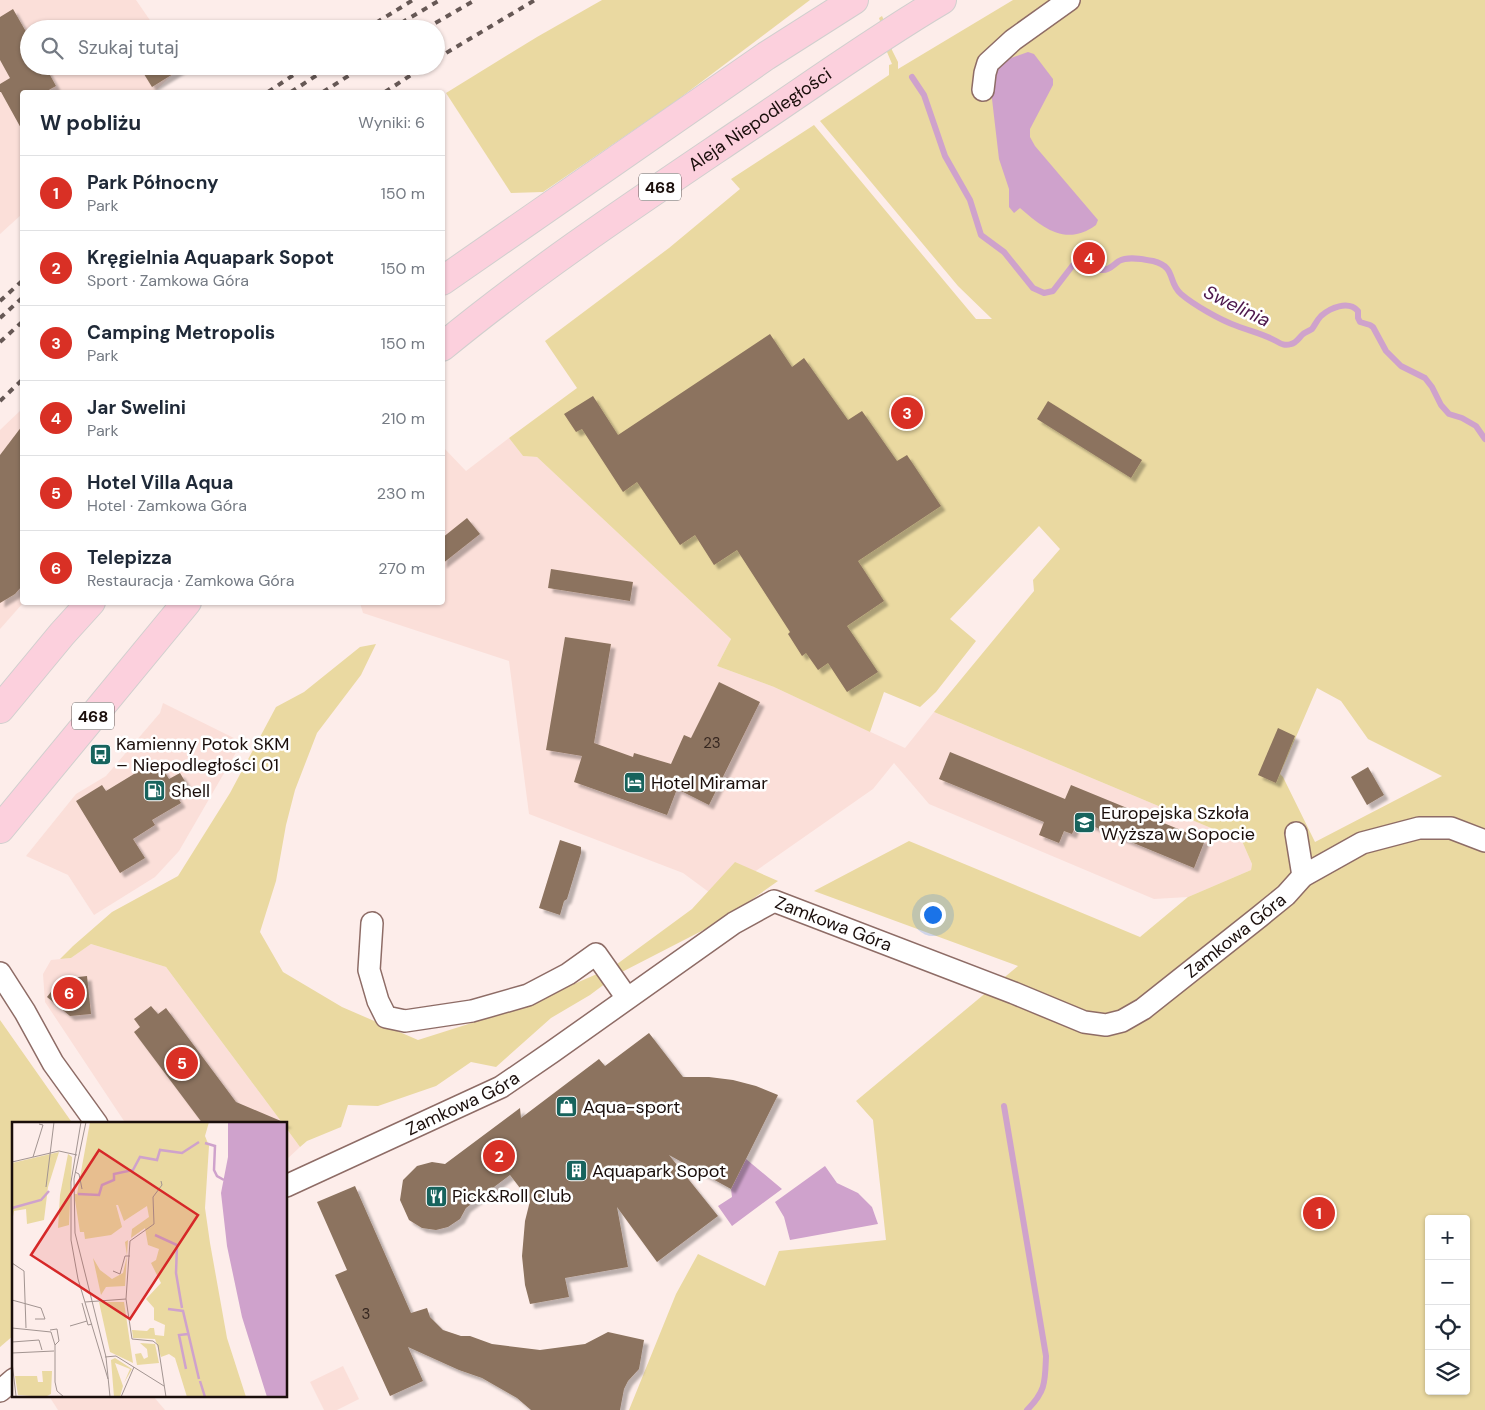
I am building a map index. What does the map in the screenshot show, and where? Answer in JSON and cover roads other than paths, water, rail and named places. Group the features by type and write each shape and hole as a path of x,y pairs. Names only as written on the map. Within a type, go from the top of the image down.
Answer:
{"main road":[{"name":"468","path":"445,279 766,56 854,0"},
{"name":"Aleja Niepodległości","path":"445,345 498,301 592,233 885,36 942,0"},
{"path":"0,709 88,605"},
{"name":"468","path":"0,830 185,605"}],"street":[{"path":"983,90 988,63 1013,40 1069,0"},
{"path":"1296,833 1303,876 1362,843 1419,828 1451,828 1485,841"},
{"name":"Zamkowa Góra","path":"288,1185 501,1087 734,923 774,901 1014,993 1084,1022 1106,1024 1122,1021 1143,1009 1286,895 1303,876"},
{"path":"372,924 369,970 378,1001 386,1017 405,1021 462,1012 528,995 568,974 596,954 627,998"},
{"path":"0,973 25,1012 53,1063 96,1122"},
{"path":"0,1391 12,1381"}],"waterway":[{"name":"Swelinia","path":"912,77 924,95 945,156 970,200 981,235 1004,252 1033,288 1044,293 1053,291 1073,265 1103,270 1108,269 1119,261 1127,259 1136,258 1153,261 1166,267 1174,285 1181,294 1200,307 1230,323 1262,334 1285,345 1294,343 1303,334 1312,329 1318,319 1329,310 1339,306 1349,306 1358,311 1360,322 1373,327 1386,351 1401,366 1425,378 1441,405 1449,414 1462,418 1476,426 1485,439"},
{"path":"1004,1106 1046,1356 1043,1386 1038,1397 1027,1410"}],"railway":[{"path":"381,20 413,0"},
{"path":"406,20 440,0"},
{"path":"441,20 475,0"},
{"path":"445,54 535,0"},
{"path":"271,90 294,75"},
{"path":"294,90 317,75"},
{"path":"326,90 350,75"},
{"path":"388,90 411,75"},
{"path":"0,301 20,283"},
{"path":"0,318 20,300"},
{"path":"0,342 20,324"},
{"path":"0,401 20,382"}],"place":[{"name":"Jar Swelini","path":"1089,258"},
{"name":"Camping Metropolis","path":"907,413"},
{"name":"Kamienny Potok SKM – Niepodległości 01","path":"100,754"},
{"name":"Hotel Miramar","path":"635,783"},
{"name":"Shell","path":"155,791"},
{"name":"Europejska Szkoła Wyższa w Sopocie","path":"1085,823"},
{"name":"Telepizza","path":"69,993"},
{"name":"Hotel Villa Aqua","path":"182,1063"},
{"name":"Aqua-sport","path":"567,1107"},
{"name":"Kręgielnia Aquapark Sopot","path":"499,1156"},
{"name":"Aquapark Sopot","path":"576,1171"},
{"name":"Pick&Roll Club","path":"436,1196"},
{"name":"Park Północny","path":"1319,1213"}]}
